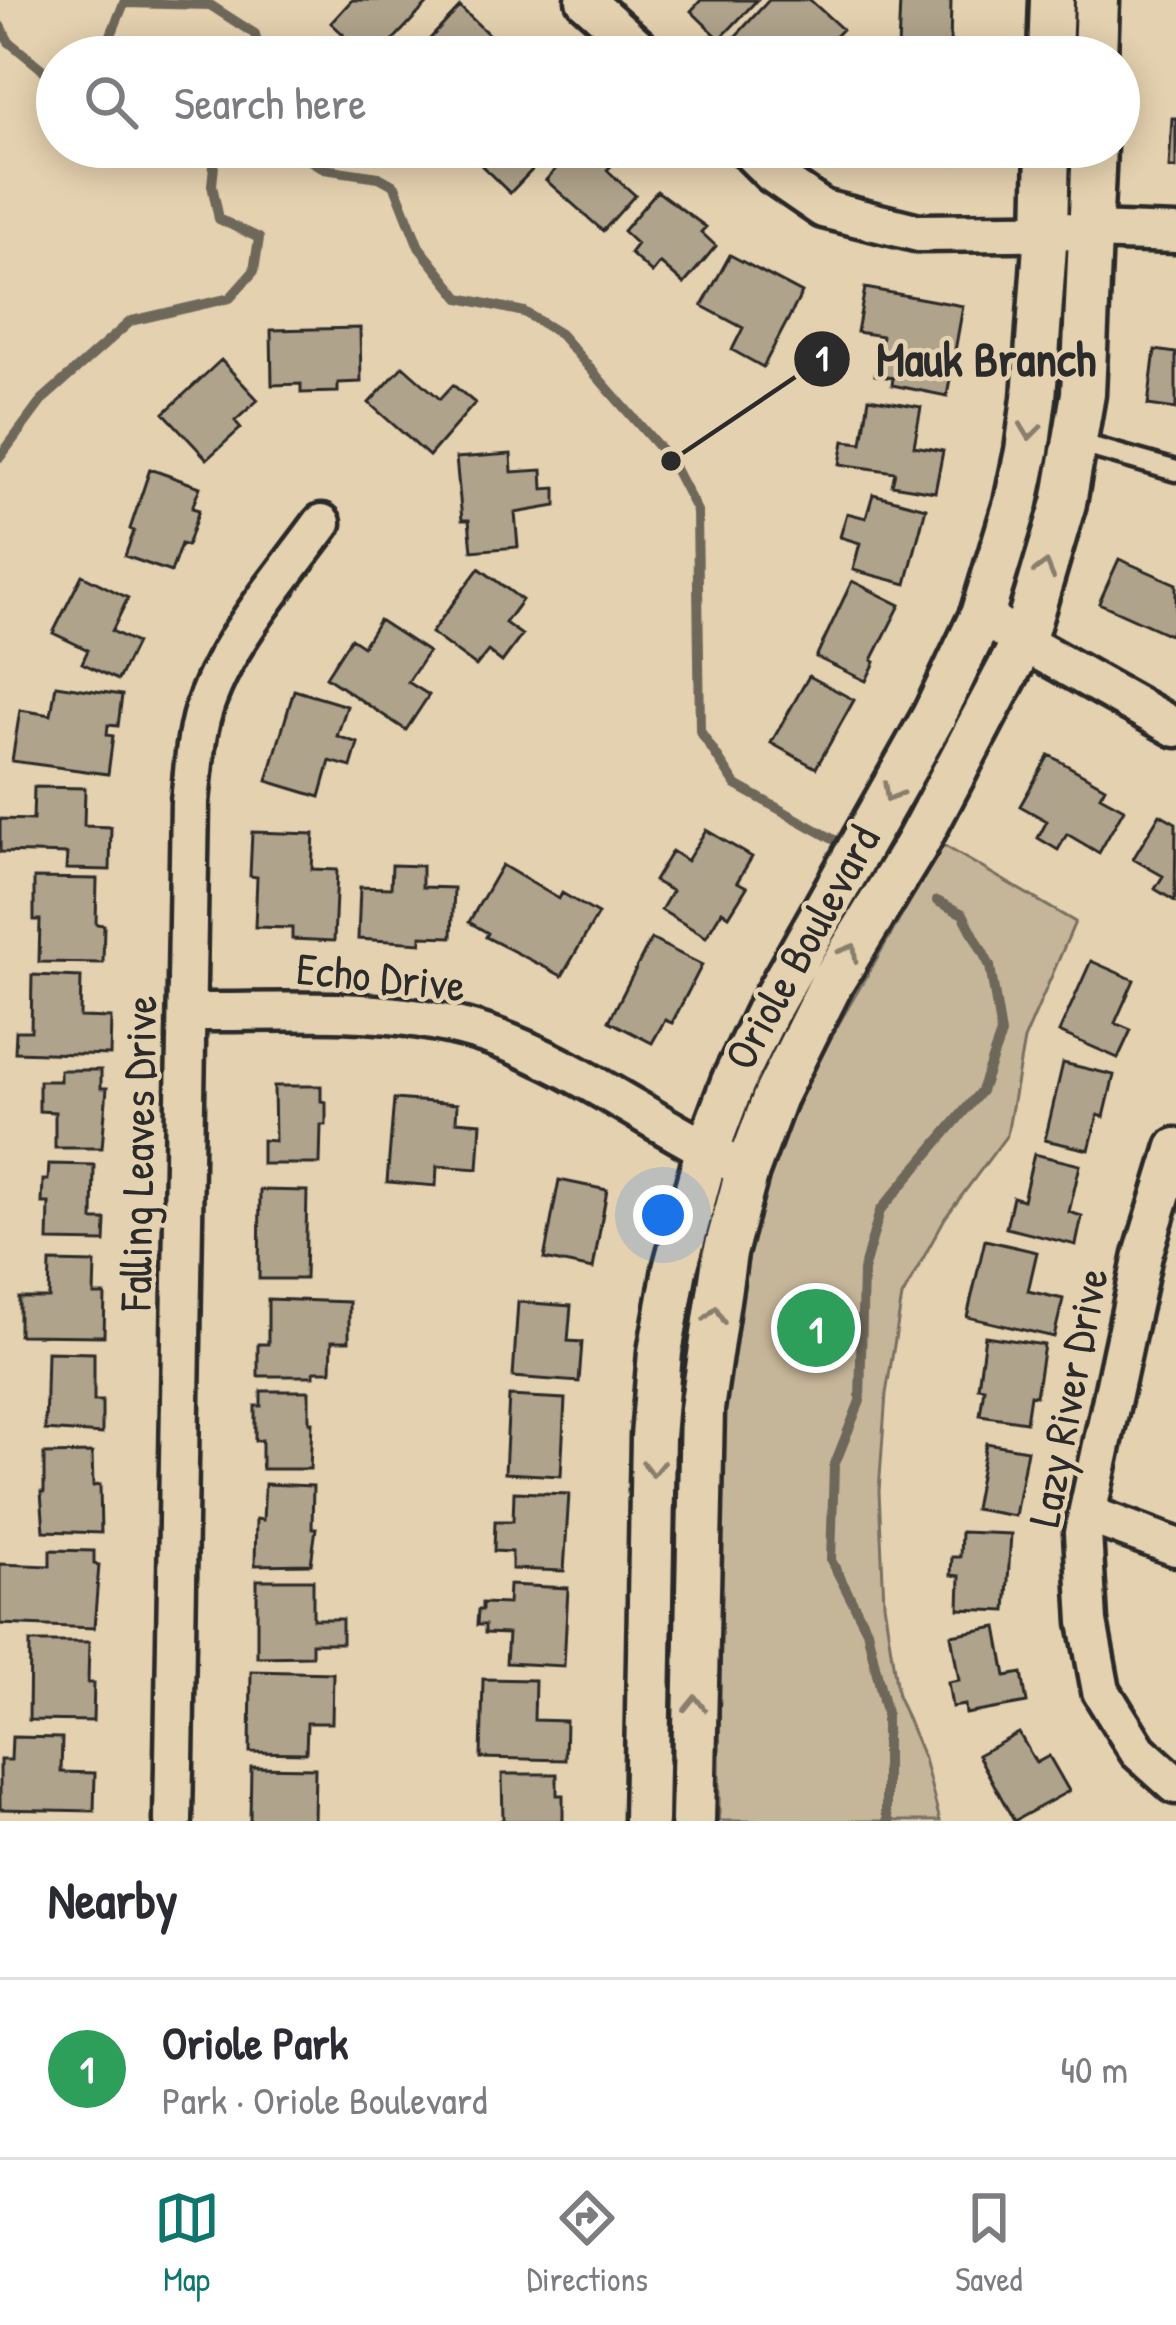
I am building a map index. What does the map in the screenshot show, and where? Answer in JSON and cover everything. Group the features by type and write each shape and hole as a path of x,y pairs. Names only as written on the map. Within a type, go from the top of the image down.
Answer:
{"street":[{"path":"586,0 626,36"},
{"path":"1051,36 1052,0"},
{"path":"1096,36 1097,0"},
{"path":"766,168 823,209 920,233 1176,234"},
{"name":"Oriole Boulevard","path":"646,1821 653,1437 660,1352 676,1269 707,1151 733,1082 767,1012 934,716 982,615 1028,451 1048,168"},
{"name":"Oriole Boulevard","path":"693,1821 702,1409 725,1253 747,1171 775,1096 832,982 916,845 1023,642 1064,503 1083,394 1094,168"},
{"name":"Falling Leaves Drive","path":"173,1821 190,801 200,724 222,666 322,523"},
{"path":"982,615 1176,728"},
{"name":"Echo Drive","path":"187,1012 361,1014 428,1021 489,1036 558,1064 747,1171"},
{"name":"Lazy River Drive","path":"1176,1147 1143,1255 1083,1533 1088,1622 1101,1691 1138,1751 1176,1785"},
{"path":"1143,1255 1176,1274"},
{"path":"1087,1514 1176,1547"}],"lane":[{"path":"1074,442 1176,471"}],"shaded area":[{"path":"943,845 1075,922 1024,1040 1007,1135 945,1218 902,1297 886,1394 879,1491 884,1603 898,1697 924,1759 940,1821 719,1821 721,1457 746,1257 772,1163 814,1066"}],"building":[{"path":"352,0 429,2 397,36 341,36 331,23"},
{"path":"701,0 757,0 723,36 717,36 691,11"},
{"path":"769,0 810,0 842,29 835,36 736,36"},
{"path":"900,0 951,0 950,36 899,36"},
{"path":"460,7 490,36 433,36"},
{"path":"1172,118 1176,118 1176,168 1169,168"},
{"path":"484,168 534,168 510,193"},
{"path":"557,168 609,168 635,195 603,231 546,180"},
{"path":"657,191 706,227 701,232 716,246 684,284 660,263 652,273 630,253 637,244 623,231"},
{"path":"730,255 802,293 763,367 732,350 743,328 702,306"},
{"path":"865,288 963,306 947,396 892,385 893,378 875,375 882,336 857,332"},
{"path":"360,328 361,382 338,383 338,392 301,393 301,384 272,385 271,330"},
{"path":"1155,350 1176,353 1176,409 1148,405"},
{"path":"221,360 258,400 235,421 241,428 207,459 164,413"},
{"path":"403,366 440,399 453,385 475,403 429,456 369,403"},
{"path":"869,398 921,407 914,446 943,451 935,492 892,485 895,472 840,464 844,441 862,443"},
{"path":"511,454 512,472 542,470 543,489 556,488 556,506 515,513 518,547 472,551 469,520 462,520 456,458"},
{"path":"150,469 200,487 192,508 199,510 187,546 181,544 171,572 125,556"},
{"path":"873,494 926,508 906,584 853,570 860,543 840,537 847,513 866,518"},
{"path":"1119,559 1176,584 1176,621 1170,635 1099,603"},
{"path":"479,568 522,600 505,623 522,635 502,662 488,651 476,666 431,633"},
{"path":"82,575 128,598 112,631 136,643 118,680 82,663 88,650 53,633"},
{"path":"852,581 900,605 866,681 816,657"},
{"path":"379,620 428,652 408,682 429,695 406,730 326,677 351,638 363,646"},
{"path":"809,676 854,700 816,768 771,743"},
{"path":"56,685 122,695 118,726 108,725 107,735 113,736 108,774 12,761 20,710 51,715"},
{"path":"294,690 347,706 337,736 358,743 351,767 330,761 320,797 267,781"},
{"path":"1049,755 1105,787 1100,796 1124,809 1099,853 1067,834 1058,850 1038,838 1047,821 1020,806"},
{"path":"34,787 85,788 84,826 111,827 110,870 66,869 67,854 0,852 0,819 33,820"},
{"path":"1160,814 1176,823 1175,901 1155,889 1163,876 1133,859"},
{"path":"706,830 752,857 737,882 747,887 729,916 722,911 706,937 661,910 672,891 654,881 672,851 687,861"},
{"path":"252,832 314,834 312,869 337,870 334,941 292,939 292,928 255,927"},
{"path":"392,865 422,866 422,887 454,888 452,937 421,936 421,943 358,939 360,887 391,888"},
{"path":"502,865 559,899 562,893 598,914 562,976 486,937 488,933 469,922"},
{"path":"34,878 97,879 96,924 104,925 103,963 39,962"},
{"path":"651,939 702,965 672,1023 665,1020 652,1043 609,1021"},
{"path":"1091,961 1134,980 1115,1023 1131,1030 1118,1058 1059,1032"},
{"path":"32,975 81,977 80,1017 111,1018 110,1055 15,1052 16,1031 31,1031"},
{"path":"1063,1063 1114,1075 1104,1117 1098,1115 1089,1150 1045,1140"},
{"path":"60,1070 101,1070 101,1088 107,1088 102,1148 55,1148 55,1112 39,1111 39,1081 60,1081"},
{"path":"274,1086 321,1086 326,1125 321,1125 320,1164 262,1164 262,1140 275,1141"},
{"path":"394,1099 457,1104 456,1121 481,1123 478,1169 437,1166 436,1186 387,1182"},
{"path":"1034,1154 1080,1165 1069,1212 1082,1216 1076,1245 1006,1228 1013,1197 1023,1200"},
{"path":"49,1164 94,1165 93,1220 106,1220 105,1242 48,1241 49,1203 42,1203"},
{"path":"559,1180 607,1190 593,1269 544,1259"},
{"path":"260,1190 307,1191 305,1279 259,1279"},
{"path":"985,1240 1037,1252 1028,1291 1063,1299 1054,1337 967,1317"},
{"path":"50,1262 95,1263 94,1295 105,1295 104,1336 19,1335 19,1298 49,1298"},
{"path":"268,1299 349,1302 349,1341 332,1341 331,1371 314,1371 314,1376 258,1376 258,1344 268,1344"},
{"path":"518,1302 571,1306 568,1341 582,1342 579,1382 513,1377"},
{"path":"985,1336 1044,1345 1036,1396 1030,1395 1026,1422 980,1415 984,1388 978,1387"},
{"path":"47,1352 94,1353 94,1401 102,1401 102,1434 45,1430"},
{"path":"261,1391 309,1391 310,1469 262,1469 262,1440 255,1441 255,1406 261,1406"},
{"path":"509,1396 565,1399 561,1476 505,1473"},
{"path":"986,1443 1027,1450 1015,1516 974,1509"},
{"path":"92,1453 93,1486 100,1485 101,1533 44,1531 44,1454"},
{"path":"265,1484 313,1486 312,1528 316,1528 311,1564 255,1565 256,1519 263,1520"},
{"path":"514,1492 569,1494 564,1571 512,1569 512,1552 494,1551 495,1521 513,1521"},
{"path":"961,1532 1011,1534 1006,1611 959,1609 960,1576 951,1575 952,1557 960,1557"},
{"path":"50,1550 94,1551 94,1564 99,1565 94,1628 0,1624 0,1564 50,1566"},
{"path":"257,1580 313,1580 313,1619 342,1619 342,1643 312,1643 312,1656 257,1657"},
{"path":"509,1585 568,1588 564,1666 506,1663 508,1634 485,1633 485,1625 477,1625 482,1603 508,1604"},
{"path":"997,1627 1006,1676 1022,1673 1027,1703 966,1714 965,1705 952,1707 948,1682 959,1680 951,1635"},
{"path":"30,1642 89,1642 93,1721 29,1720"},
{"path":"251,1671 333,1673 332,1723 307,1723 306,1753 250,1752"},
{"path":"483,1679 535,1680 534,1720 566,1721 565,1760 481,1758"},
{"path":"1019,1733 1036,1763 1049,1756 1069,1791 1014,1821 978,1755"},
{"path":"12,1737 62,1738 61,1772 95,1773 94,1811 0,1809 0,1760 11,1760"},
{"path":"251,1767 315,1768 314,1821 250,1821"},
{"path":"502,1774 557,1774 563,1821 499,1821 503,1820"}],"waterway":[{"path":"111,36 124,3 210,5 255,36"},
{"path":"0,26 9,42 36,64"},
{"path":"0,457 43,399 131,321 230,298 254,271 259,238 219,219 214,168"},
{"path":"322,168 379,177 395,186 419,247 460,298 524,312 560,334 671,461 697,511 700,731 736,785 840,843"},
{"path":"889,1821 886,1713 867,1630 831,1560 834,1466 860,1401 863,1271 880,1211 981,1091 1001,1034 990,966 963,914 937,901"}],"place":[{"name":"Mauk Branch","path":"671,461"},
{"name":"Oriole Park","path":"816,1328"}]}
